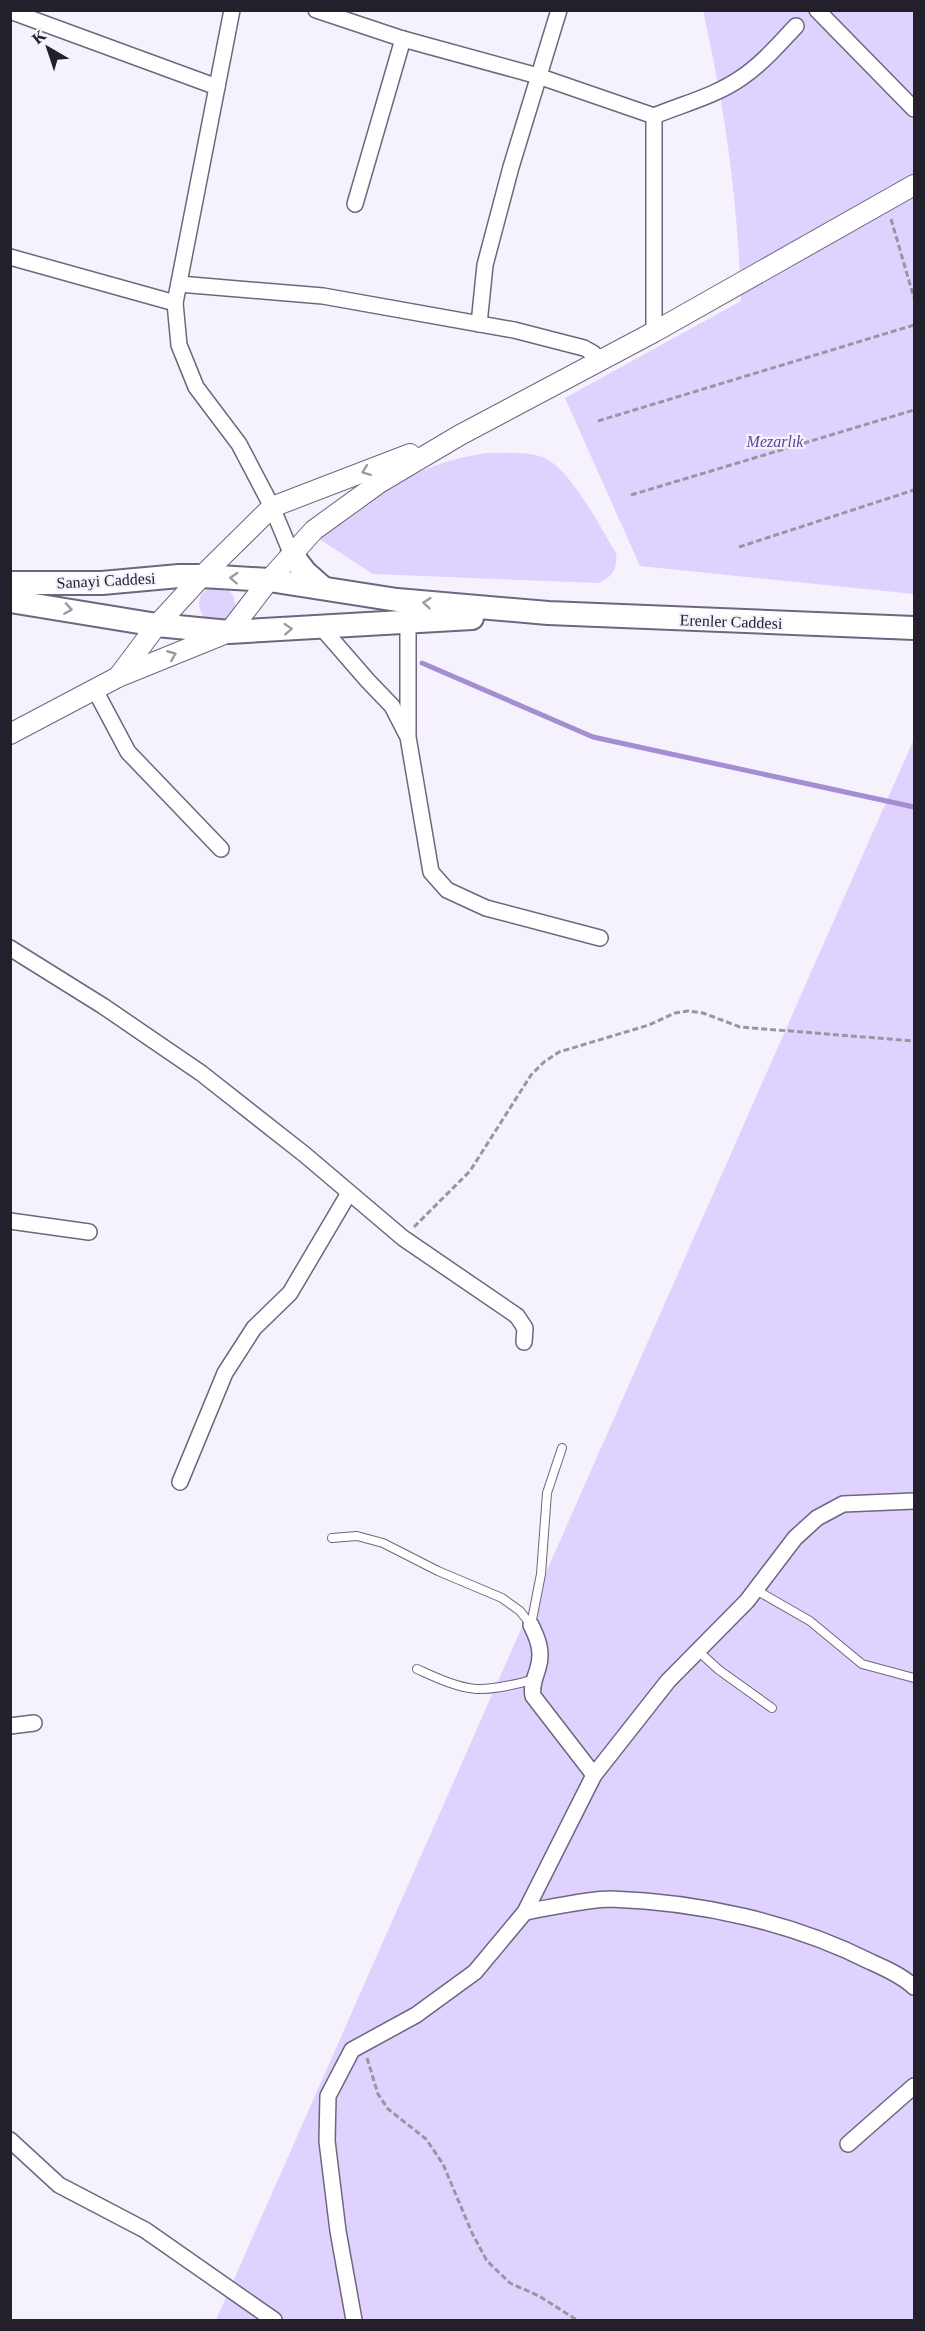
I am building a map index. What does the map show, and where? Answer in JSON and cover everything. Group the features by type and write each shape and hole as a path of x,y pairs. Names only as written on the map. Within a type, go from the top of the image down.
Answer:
{"main road":[{"path":"292,555 305,572 323,588"},
{"name":"Erenler Caddesi","path":"202,576 269,580 397,600 548,614 915,628"},
{"name":"Sanayi Caddesi","path":"10,583 102,583 202,576"},
{"name":"Sanayi Caddesi","path":"10,601 157,625 229,632"},
{"name":"Erenler Caddesi","path":"229,632 548,614"}],"street":[{"path":"232,10 175,303 179,345 196,387 240,444 272,507 292,555"},
{"path":"316,10 403,39 538,76 654,116 708,96 742,78 796,26"},
{"path":"479,324 485,265 511,167 559,10"},
{"path":"818,10 915,109"},
{"path":"10,11 217,87"},
{"path":"355,204 403,39"},
{"path":"654,116 654,332"},
{"path":"10,734 118,677 229,632 269,580 314,530 370,490 460,435 654,332 915,185"},
{"path":"10,257 175,303"},
{"path":"179,284 322,296 479,324 584,348 600,361"},
{"path":"118,677 157,625 202,576 272,507 460,435"},
{"path":"408,622 408,737 431,872 447,890 486,908 600,938"},
{"path":"321,627 392,706 408,737"},
{"path":"95,690 128,752 221,849"},
{"path":"10,948 103,1006 201,1073 304,1154 403,1238 517,1316 525,1328 524,1342"},
{"path":"180,1482 225,1373 254,1328 290,1293 349,1193"},
{"path":"10,1221 89,1232"},
{"path":"354,2320 338,2231 327,2141 328,2096 352,2050 416,2015 475,1972 525,1912 594,1775 668,1682 756,1590 795,1538 817,1518 843,1504 915,1501"},
{"path":"531,1625 538,1639 540,1653 533,1680 533,1696 594,1775"},
{"path":"10,1726 34,1723"},
{"path":"525,1912 608,1899 699,1907 784,1928 846,1949 905,1978 915,1987"},
{"path":"848,2144 915,2086"},
{"path":"10,2140 59,2185 145,2230 274,2320"}],"lane":[{"path":"531,1625 542,1574 546,1492 562,1448"},
{"path":"332,1538 357,1536 382,1543 438,1571 502,1598 519,1611 531,1625"},
{"path":"756,1590 810,1621 862,1664 915,1678"},
{"path":"698,1651 719,1670 772,1708"},
{"path":"417,1669 475,1689 500,1687 533,1680"}],"path":[{"path":"886,201 915,297"},
{"path":"598,420 915,325"},
{"path":"631,495 915,410"},
{"path":"739,548 915,490"},
{"path":"403,1238 470,1171 531,1075 543,1062 559,1052 649,1025 675,1013 688,1011 703,1013 740,1027 915,1041"},
{"path":"363,2044 378,2094 388,2109 426,2139 443,2164 472,2233 487,2261 510,2283 539,2296 577,2320"}],"green space":[{"name":"Mezarlık","path":"703,11 914,11 914,594 640,566 565,398 741,301 737,227 729,155 718,83"},
{"path":"486,453 535,455 552,463 563,472 583,499 616,553 615,568 610,575 598,583 373,574 319,539 376,496 417,473 462,458"},
{"path":"217,586 230,591 235,604 230,617 217,622 204,617 199,604 204,591"},
{"path":"914,739 914,2320 216,2320"}],"waterway":[{"path":"422,663 593,737 914,807"}]}
